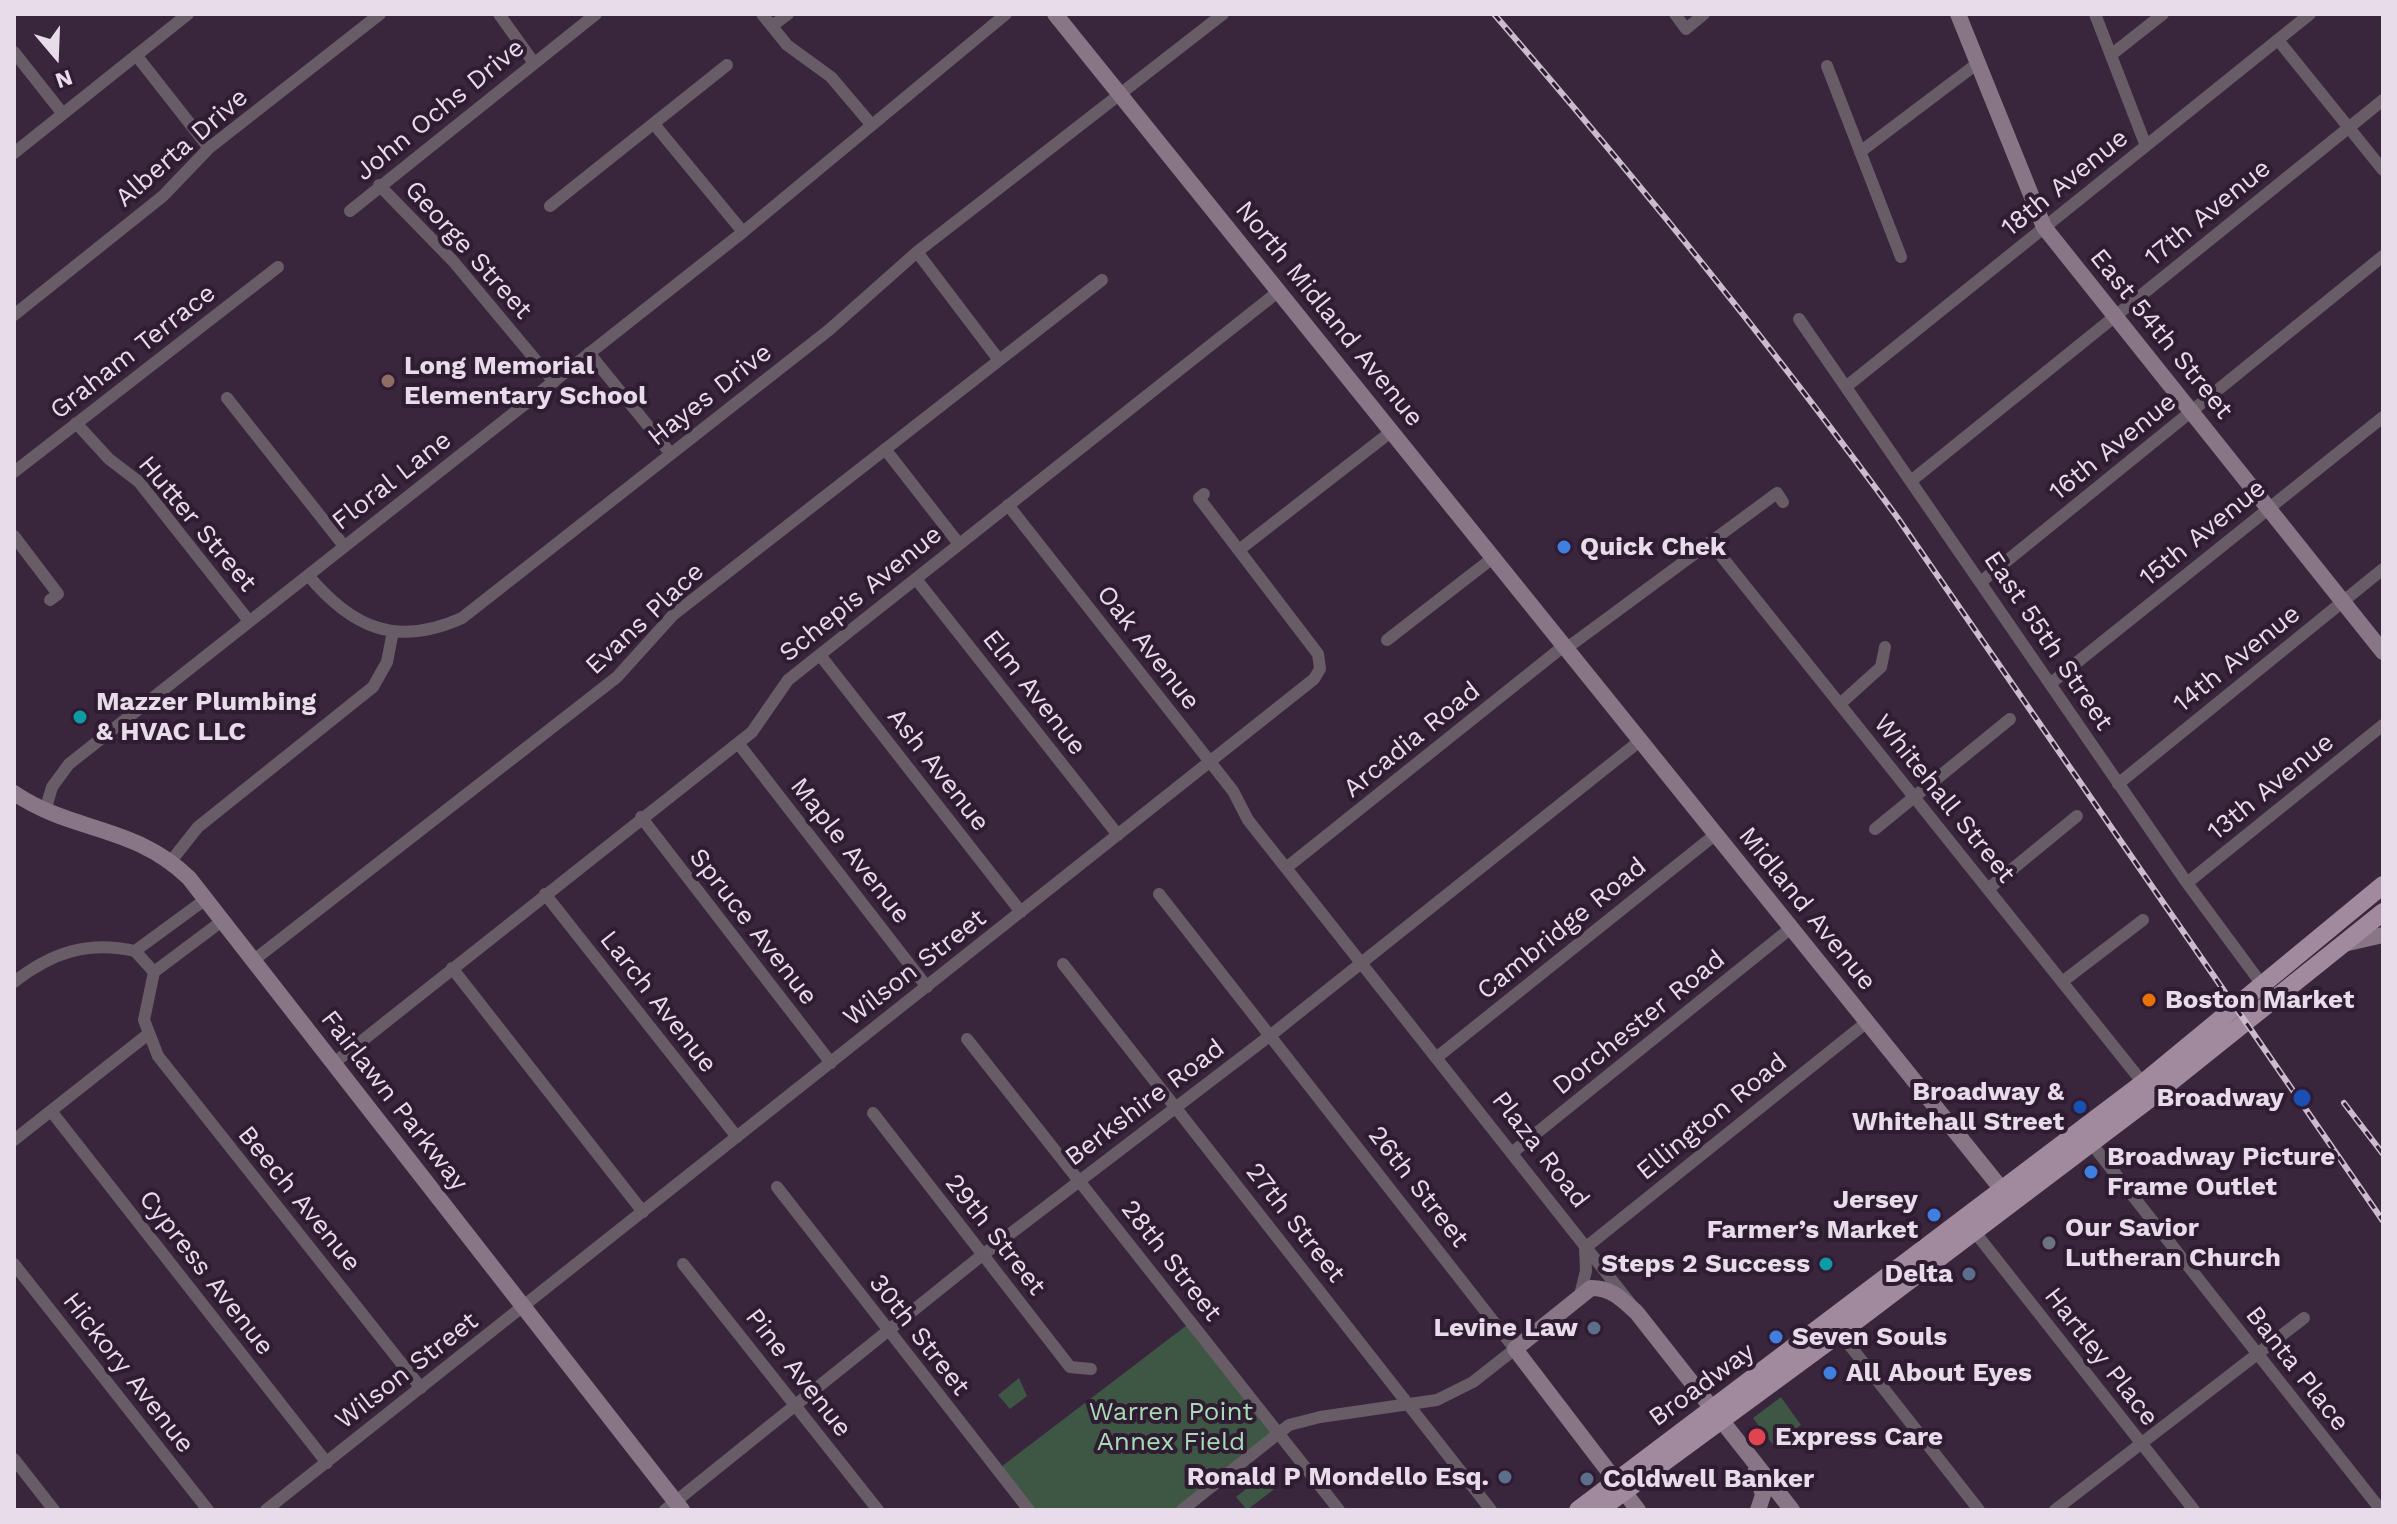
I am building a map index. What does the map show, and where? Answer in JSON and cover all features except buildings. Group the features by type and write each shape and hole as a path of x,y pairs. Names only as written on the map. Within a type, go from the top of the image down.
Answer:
{"main road":[{"name":"Broadway","path":"1599,1510 1619,1498 1715,1416 2007,1196 2383,885"},
{"name":"Broadway","path":"1715,1416 1840,1333 1974,1231 2007,1196 2091,1143 2383,912"},
{"name":"Broadway","path":"1578,1510 1619,1498"}],"street":[{"path":"14,153 188,14"},
{"name":"Alberta Drive","path":"14,315 163,196 209,148 380,14"},
{"path":"499,14 534,63"},
{"name":"John Ochs Drive","path":"350,211 596,14"},
{"path":"762,14 787,45 831,77 870,123"},
{"path":"772,26 788,14"},
{"name":"Floral Lane","path":"45,811 52,787 69,764 743,232 870,123 1006,14"},
{"name":"North Midland Avenue","path":"1055,14 1566,646"},
{"name":"Hayes Drive","path":"308,575 341,610 370,626 393,631 429,630 467,615 829,330 917,252 1223,14"},
{"path":"1675,14 1686,29 1704,14"},
{"name":"East 54th Street","path":"1958,14 2044,227 2383,652"},
{"path":"2095,14 2146,146"},
{"path":"2111,55 2163,14"},
{"name":"18th Avenue","path":"1847,386 2310,14"},
{"path":"2278,40 2383,170"},
{"path":"14,52 63,114"},
{"path":"136,55 209,148"},
{"path":"1860,152 1978,63"},
{"path":"550,206 727,65"},
{"path":"1827,66 1901,257"},
{"name":"17th Avenue","path":"1911,481 2383,100"},
{"path":"654,124 743,232"},
{"name":"George Street","path":"379,185 453,261 554,382"},
{"path":"917,252 999,360"},
{"name":"16th Avenue","path":"1982,581 2383,256"},
{"name":"Graham Terrace","path":"14,472 278,267"},
{"name":"Evans Place","path":"254,960 617,677 673,615 1102,280"},
{"name":"Schepis Avenue","path":"334,1063 738,743 763,719 788,680 1279,291"},
{"name":"East 55th Street","path":"1799,319 1982,581 2118,784 2263,986"},
{"path":"589,353 671,454"},
{"path":"227,398 344,546"},
{"name":"15th Avenue","path":"2050,684 2383,417"},
{"name":"Hutter Street","path":"76,423 109,459 139,482 249,621"},
{"path":"1204,494 1199,498 1239,550 1392,431"},
{"path":"885,449 959,544"},
{"name":"Arcadia Road","path":"1286,868 1566,646 1777,493 1783,502"},
{"name":"Oak Avenue","path":"1008,505 1233,791 1248,820"},
{"path":"14,536 58,594 50,600"},
{"name":"Whitehall Street","path":"1710,542 2143,1083"},
{"name":"Wilson Street","path":"266,1510 1314,679 1320,669 1318,654 1239,550"},
{"path":"1387,640 1494,557"},
{"name":"14th Avenue","path":"2118,784 2383,569"},
{"name":"Elm Avenue","path":"916,579 1118,835"},
{"path":"171,861 198,827 373,687 387,662 393,631"},
{"name":"Midland Avenue","path":"1566,646 2007,1196"},
{"path":"1840,704 1881,667 1885,647"},
{"name":"Ash Avenue","path":"820,655 1021,912"},
{"path":"1875,829 2010,719"},
{"name":"13th Avenue","path":"2187,883 2383,725"},
{"name":"Berkshire Road","path":"674,1507 982,1255 1269,1036 1641,740"},
{"name":"Maple Avenue","path":"738,743 927,987"},
{"name":"Fairlawn Parkway","path":"14,793 45,811 125,835 171,861 206,899 254,960 674,1507"},
{"path":"1988,889 2077,816"},
{"name":"Spruce Avenue","path":"641,817 831,1063"},
{"name":"Plaza Road","path":"1248,820 1513,1152 1585,1248 1620,1287 1715,1416 1792,1510"},
{"name":"Cambridge Road","path":"1436,1058 1716,834"},
{"name":"Larch Avenue","path":"545,894 737,1137"},
{"name":"26th Street","path":"1159,894 1515,1349 1619,1498 1638,1510"},
{"path":"15,979 49,957 68,950 91,947 135,951 206,899"},
{"path":"2062,982 2143,920"},
{"path":"14,1140 147,1035 144,1020 154,972 222,921"},
{"name":"Dorchester Road","path":"1513,1152 1791,928"},
{"path":"2329,954 2364,937 2383,935"},
{"path":"135,951 154,972"},
{"name":"27th Street","path":"1063,964 1491,1510"},
{"path":"452,968 643,1212"},
{"name":"Ellington Road","path":"1585,1248 1867,1022"},
{"name":"Beech Avenue","path":"147,1035 158,1056 421,1388"},
{"name":"28th Street","path":"967,1039 1339,1510"},
{"name":"Cypress Avenue","path":"51,1111 327,1463"},
{"name":"29th Street","path":"873,1113 1070,1367 1091,1369"},
{"name":"Banta Place","path":"2091,1143 2381,1510"},
{"name":"30th Street","path":"777,1187 1029,1510"},
{"name":"Hartley Place","path":"1974,1231 2194,1510"},
{"path":"1580,1295 1586,1271 1585,1248"},
{"name":"Hickory Avenue","path":"14,1264 208,1510"},
{"name":"Pine Avenue","path":"683,1264 878,1510"},
{"path":"1183,1510 1289,1425 1320,1417 1437,1400 1473,1382 1591,1288 1604,1288 1637,1313"},
{"path":"2055,1510 2304,1318"},
{"path":"1840,1333 1979,1510"},
{"path":"14,1459 54,1510"},
{"path":"1753,1460 1763,1495 1758,1510"}],"green space":[{"name":"Warren Point Annex Field","path":"1191,1322 1280,1433 1184,1510 1029,1510 997,1470"},
{"path":"1019,1378 1027,1396 1010,1409 998,1395"},
{"path":"1781,1397 1801,1425 1773,1445 1753,1418"},
{"path":"1266,1473 1277,1487 1247,1510 1236,1497"}],"railway":[{"path":"1494,14 1701,261 1897,517 2383,1221"},
{"path":"2344,1103 2383,1154"}],"place":[{"name":"Long Memorial Elementary School","path":"388,381"},
{"name":"Quick Chek","path":"1564,547"},
{"name":"Mazzer Plumbing & HVAC LLC","path":"80,717"},
{"name":"Boston Market","path":"2149,1000"},
{"name":"Broadway","path":"2302,1098"},
{"name":"Broadway & Whitehall Street","path":"2080,1107"},
{"name":"Broadway Picture Frame Outlet","path":"2091,1172"},
{"name":"Jersey Farmer’s Market","path":"1934,1215"},
{"name":"Our Savior Lutheran Church","path":"2049,1243"},
{"name":"Steps 2 Success","path":"1826,1264"},
{"name":"Delta","path":"1969,1274"},
{"name":"Levine Law","path":"1594,1328"},
{"name":"Seven Souls","path":"1776,1337"},
{"name":"All About Eyes","path":"1830,1373"},
{"name":"Express Care","path":"1757,1437"},
{"name":"Ronald P Mondello Esq.","path":"1505,1477"},
{"name":"Coldwell Banker","path":"1587,1479"}]}
